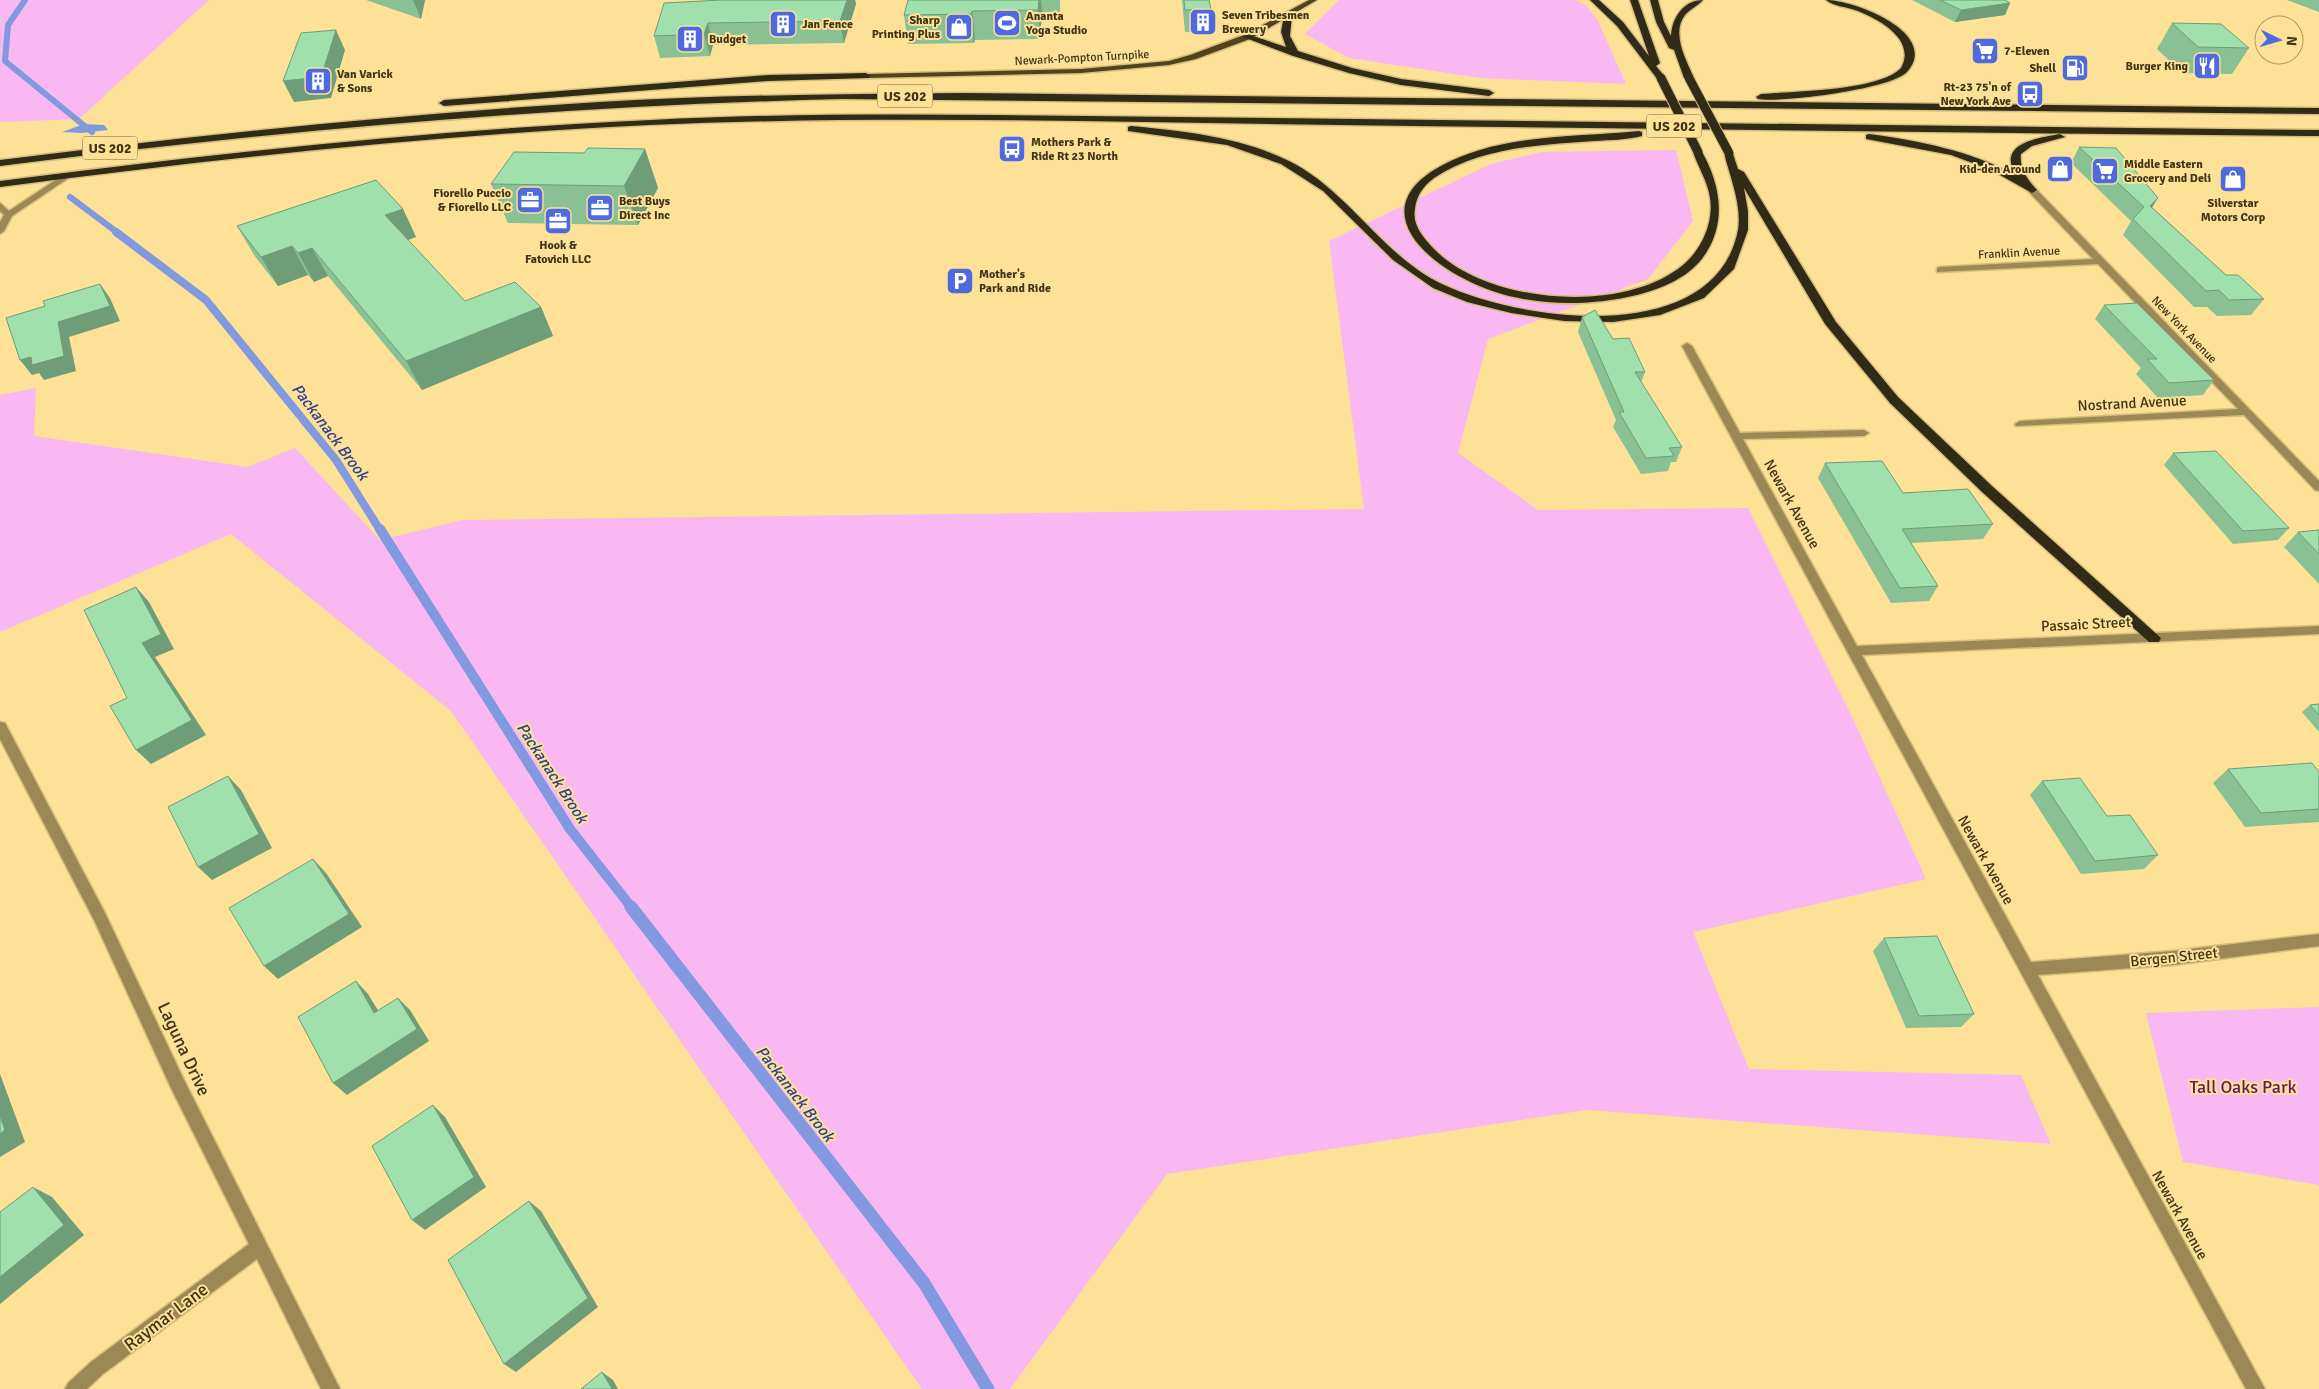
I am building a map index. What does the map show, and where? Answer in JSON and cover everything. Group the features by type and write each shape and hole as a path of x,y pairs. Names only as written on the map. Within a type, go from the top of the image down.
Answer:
{"highway":[{"path":"1594,0 1620,24 1661,78"},
{"path":"1634,0 1640,22 1661,78 1698,152 1715,200 1713,232 1697,260 1684,270 1654,287 1634,293 1589,300 1535,297 1490,286 1469,278 1442,262 1420,243 1409,224 1407,212 1416,190 1437,173 1462,160 1516,147 1698,126"},
{"path":"1654,0 1660,22 1728,153 1809,291 1858,360 1936,442 2154,638"},
{"path":"1689,78 1676,43 1676,21 1683,11 1699,0"},
{"path":"1686,104 1854,88 1892,79 1901,74 1910,62 1910,55 1900,34 1870,14 1830,0"},
{"path":"1288,15 1284,31 1287,44 1296,54"},
{"path":"1246,37 1349,70 1401,82 1463,91 1590,103"},
{"path":"433,104 701,83 866,76"},
{"name":"US 202","path":"0,163 221,135 472,111 747,98 891,96 2319,111"},
{"path":"221,135 371,111"},
{"name":"US 202","path":"0,184 348,143 576,126 794,118 2319,133"},
{"path":"1030,119 1202,136 1228,142 1267,155 1302,171 1329,189 1402,262 1435,285 1473,301 1496,308 1570,319 1613,318 1654,313 1690,301 1705,293 1718,282 1735,258 1743,231 1741,199 1728,153"},
{"path":"1803,128 1915,142 1944,149 1995,167 2032,190"},
{"path":"2032,190 2018,171 2014,161 2016,153 2021,146 2047,139 2101,131"}],"main road":[{"name":"Newark-Pompton Turnpike","path":"866,76 1081,71 1143,67 1193,57 1246,37 1314,0"}],"street":[{"path":"0,231 8,215 69,175"},
{"name":"New York Avenue","path":"2032,190 2319,487"},
{"path":"0,206 8,215"},
{"name":"Franklin Avenue","path":"1940,270 2100,261"},
{"name":"Newark Avenue","path":"1687,346 2256,1389"},
{"name":"Nostrand Avenue","path":"2020,424 2246,412"},
{"path":"1737,436 1864,433"},
{"name":"Passaic Street","path":"1854,651 2319,630"},
{"name":"Laguna Drive","path":"0,727 4,745 100,917 178,1085 331,1389"},
{"name":"Bergen Street","path":"2028,969 2173,958 2319,940"},
{"name":"Raymar Lane","path":"74,1389 97,1368 259,1247"}],"green space":[{"path":"0,0 209,0 79,119 0,122"},
{"path":"1339,0 1575,0 1586,5 1598,21 1626,84 1480,78 1349,58 1305,34"},
{"path":"1676,150 1693,221 1648,279 1488,339 1458,453 1538,510 1748,508 1854,721 1926,879 1693,932 1749,1069 2021,1075 2051,1144 1587,1110 1167,1174 1010,1389 922,1389 451,711 231,534 0,632 0,395 36,388 34,436 248,467 295,448 380,540 463,520 1364,509 1329,241 1491,164 1542,152"},
{"name":"Tall Oaks Park","path":"2319,1007 2319,1185 2183,1162 2146,1013"}],"water":[{"path":"84,124 104,125 108,130 82,133 62,132"}],"building":[{"path":"721,0 847,0 840,21 708,23 704,34 654,36 664,3"},
{"path":"908,0 1039,0 1038,10 904,15"},
{"path":"1184,0 1209,0 1211,9 1185,10"},
{"path":"1940,0 2005,0 2010,3 1961,10"},
{"path":"2172,23 2221,24 2249,48 2198,47"},
{"path":"336,30 321,77 283,81 301,33"},
{"path":"2079,147 2116,148 2158,198 2150,206 2226,275 2238,275 2264,299 2229,300 2219,290 2206,291 2133,219 2144,207"},
{"path":"588,148 645,149 624,186 491,184 514,152 584,153"},
{"path":"376,180 403,209 385,215 465,301 515,282 541,307 406,361 312,248 298,253 292,246 261,257 237,226"},
{"path":"100,284 110,306 58,322 64,356 32,365 31,357 20,360 6,318 45,306 43,301"},
{"path":"2137,303 2214,380 2169,383 2147,359 2157,359 2104,305"},
{"path":"1595,310 1613,339 1629,338 1645,372 1635,372 1682,447 1669,448 1674,456 1646,458 1619,412 1624,412 1582,317"},
{"path":"2216,451 2289,528 2243,531 2173,453"},
{"path":"1882,461 1903,493 1968,489 1993,524 1902,529 1938,586 1900,588 1825,463"},
{"path":"2319,530 2319,554 2298,532"},
{"path":"136,587 161,634 142,643 192,720 136,750 110,706 127,698 84,610"},
{"path":"2319,704 2319,715 2310,705"},
{"path":"2312,763 2319,772 2319,809 2261,813 2228,769"},
{"path":"228,776 259,834 198,867 168,807"},
{"path":"2080,778 2107,816 2130,815 2158,855 2095,861 2042,781"},
{"path":"313,859 349,914 264,966 229,908"},
{"path":"1937,936 1974,1014 1919,1016 1884,938"},
{"path":"356,981 374,1013 398,998 417,1029 333,1083 298,1017"},
{"path":"433,1105 474,1177 412,1220 372,1146"},
{"path":"0,1116 5,1130 0,1134"},
{"path":"33,1187 64,1225 0,1277 0,1212"},
{"path":"529,1201 588,1298 504,1364 448,1260"},
{"path":"602,1372 612,1389 581,1389"}],"waterway":[{"name":"Packanack Brook","path":"25,0 8,25 5,61 92,132"},
{"name":"Packanack Brook","path":"70,197 118,233"},
{"name":"Packanack Brook","path":"116,232 206,300 336,460 380,530"},
{"name":"Packanack Brook","path":"380,529 570,829 632,908"},
{"name":"Packanack Brook","path":"631,907 924,1283 988,1389"}],"place":[{"name":"Seven Tribesmen Brewery","path":"1203,22"},
{"name":"Ananta Yoga Studio","path":"1007,23"},
{"name":"Jan Fence","path":"783,24"},
{"name":"Sharp Printing Plus","path":"959,27"},
{"name":"Budget","path":"690,39"},
{"name":"7-Eleven","path":"1985,51"},
{"name":"Burger King","path":"2207,66"},
{"name":"Shell","path":"2075,68"},
{"name":"Van Varick & Sons","path":"318,81"},
{"name":"Rt-23 75'n of New York Ave","path":"2030,94"},
{"name":"Mothers Park & Ride Rt 23 North","path":"1012,149"},
{"name":"Kid-den Around","path":"2060,169"},
{"name":"Middle Eastern Grocery and Deli","path":"2105,171"},
{"name":"Silverstar Motors Corp","path":"2233,179"},
{"name":"Fiorello Puccio & Fiorello LLC","path":"530,200"},
{"name":"Best Buys Direct Inc","path":"600,208"},
{"name":"Hook & Fatovich LLC","path":"558,221"},
{"name":"Mother's Park and Ride","path":"960,281"}]}
